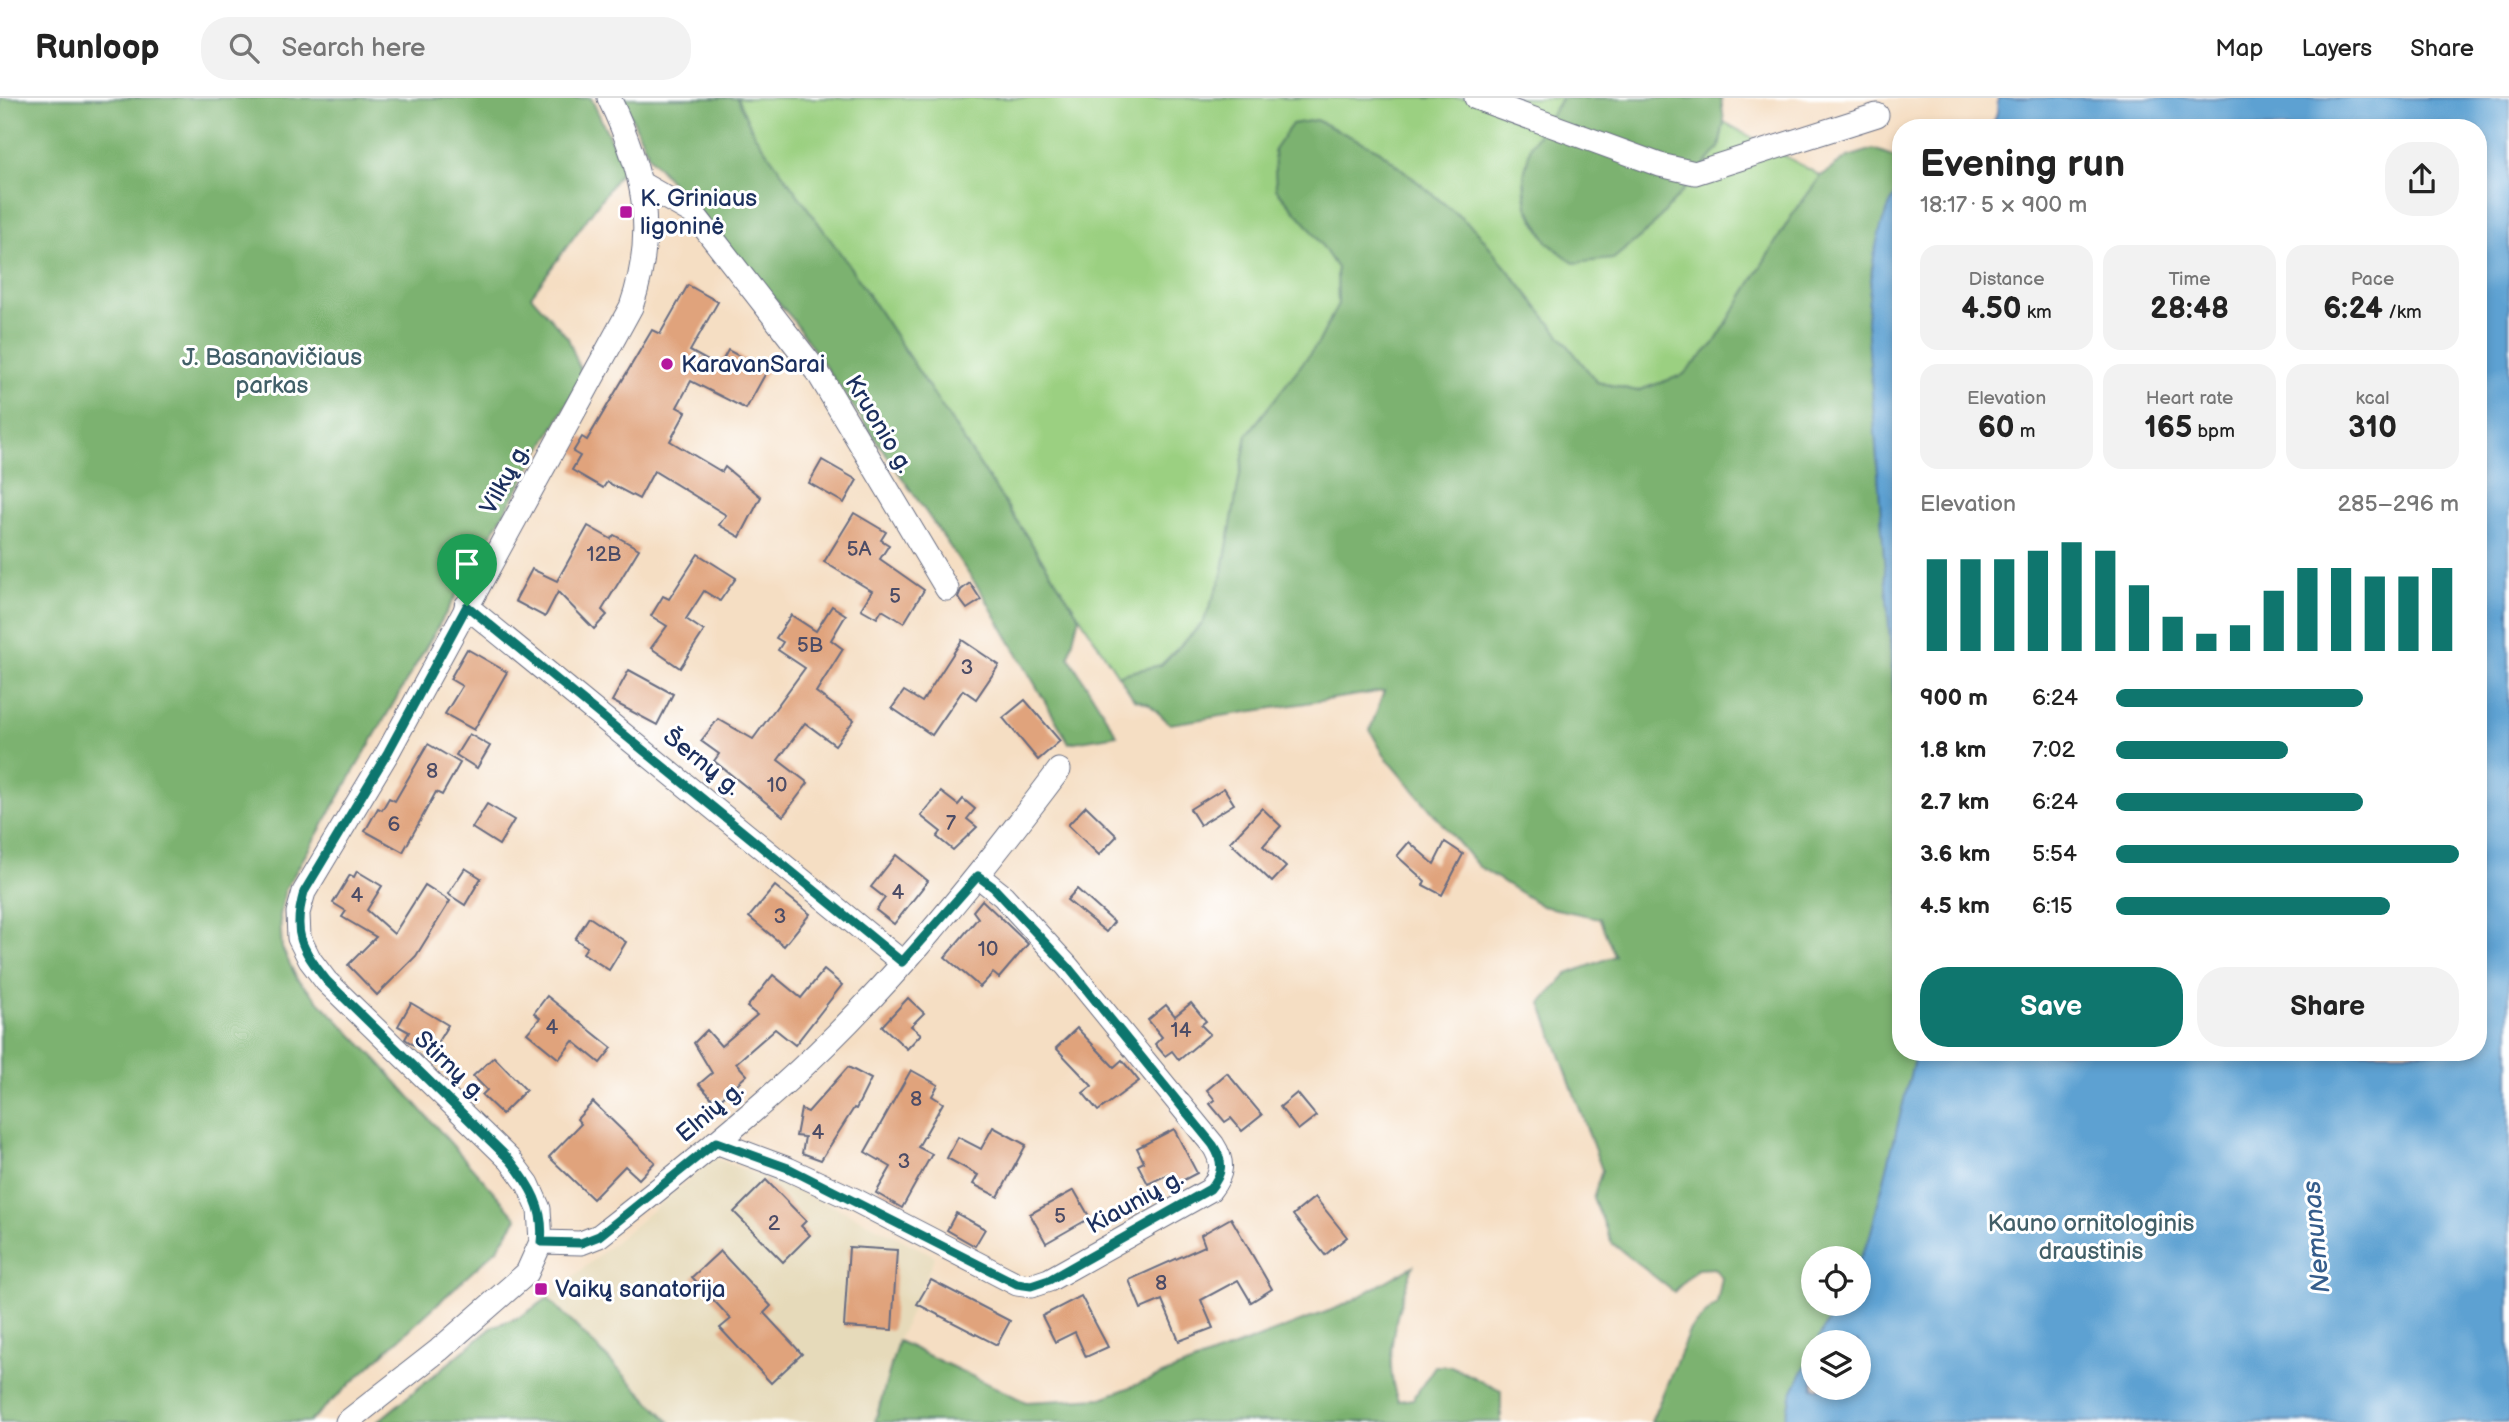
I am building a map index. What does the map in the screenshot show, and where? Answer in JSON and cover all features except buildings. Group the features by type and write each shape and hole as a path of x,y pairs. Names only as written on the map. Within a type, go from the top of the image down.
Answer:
{"street":[{"path":"609,98 642,184"},
{"path":"1476,98 1660,164 1695,173 1877,115"},
{"name":"Kruonio g.","path":"642,184 693,213 820,376 947,589"},
{"name":"Vilkų g.","path":"299,938 298,913 304,892 388,752 631,307 641,272 644,241 642,184"},
{"name":"Šernų g.","path":"467,606 902,962"},
{"name":"Elnių g.","path":"541,1242 581,1243 599,1236 785,1084 902,962 978,876 1059,770"},
{"name":"Kiaunių g.","path":"716,1142 788,1168 1017,1284 1031,1286 1049,1280 1210,1189 1222,1170 1221,1158 1213,1145 1068,967 1003,896 978,876"},
{"name":"Stirnų g.","path":"299,938 310,960 327,981 510,1160 528,1184 540,1209 541,1242"},
{"path":"347,1422 499,1300 527,1273 541,1242"}],"shaded area":[{"path":"715,1158 836,1207 935,1256 898,1341 875,1422 670,1422 548,1298"}],"green space":[{"name":"J. Basanavičiaus parkas","path":"0,98 591,98 624,168 531,296 568,338 583,377 285,890 280,916 282,948 297,979 378,1061 517,1218 498,1248 309,1422 0,1422"},
{"path":"623,98 737,98 754,134 848,264 1079,616 1069,657 1117,735 1069,743 984,596 791,317 650,158"},
{"path":"737,98 1562,98 1538,135 1527,161 1525,175 1524,190 1529,210 1548,243 1719,148 1724,122 1821,176 1791,217 1714,344 1683,375 1637,391 1597,382 1477,231 1379,150 1316,120 1310,228 1337,268 1338,304 1319,342 1247,435 1222,576 1203,623 1161,665 1118,675 848,264 754,134"},
{"path":"1562,98 1721,98 1724,122 1719,148 1651,228 1613,259 1574,263 1548,243 1527,206 1524,175 1531,145"},
{"path":"1316,120 1379,150 1477,231 1597,382 1637,391 1683,375 1714,344 1791,217 1821,176 1848,157 1874,149 1892,156 1892,205 1882,226 1872,266 1867,321 1892,666 1892,1061 1914,1061 1866,1246 1801,1246 1801,1316 1831,1316 1823,1330 1801,1330 1801,1375 1792,1393 1784,1422 1651,1422 1690,1329 1717,1303 1722,1278 1714,1268 1697,1269 1674,1292 1612,1243 1593,1198 1602,1170 1541,1003 1567,974 1615,956 1599,918 1542,906 1478,866 1384,755 1370,730 1384,691 1170,724 1149,704 1134,699 1118,675 1161,665 1203,623 1222,576 1247,435 1319,342 1338,304 1337,268 1310,228 1276,189 1274,150 1292,124"},
{"path":"1413,1266 1397,1315 1391,1350 1393,1385 1398,1401 1413,1399 1435,1366 1451,1366 1501,1391 1501,1422 875,1422 898,1341 1026,1402 1102,1398 1344,1305"},
{"path":"548,1298 670,1422 377,1422 494,1326 520,1317"}],"water":[{"name":"Kauno ornitologinis draustinis","path":"1998,98 2509,98 2509,1422 1784,1422 1792,1393 1801,1375 1801,1400 1871,1400 1871,1330 1823,1330 1831,1316 1871,1316 1871,1246 1866,1246 1914,1061 2487,1061 2487,119 1995,119"},
{"path":"1891,203 1892,666 1867,321 1875,252"}],"place":[{"name":"K. Griniaus ligoninė","path":"626,212"},
{"name":"KaravanSarai","path":"667,364"},
{"name":"Vaikų sanatorija","path":"541,1289"}],"route":[{"path":"467,606 661,762 902,962 978,876 993,887 1068,967 1213,1145 1221,1158 1222,1170 1217,1181 1210,1189 1049,1280 1031,1286 1017,1284 788,1168 716,1142 599,1236 581,1243 541,1242 540,1209 528,1184 510,1160 327,981 310,960 299,938 298,913 304,892 388,752 467,606"}],"water label":[{"name":"Nemunas","path":"2317,1237"}]}
